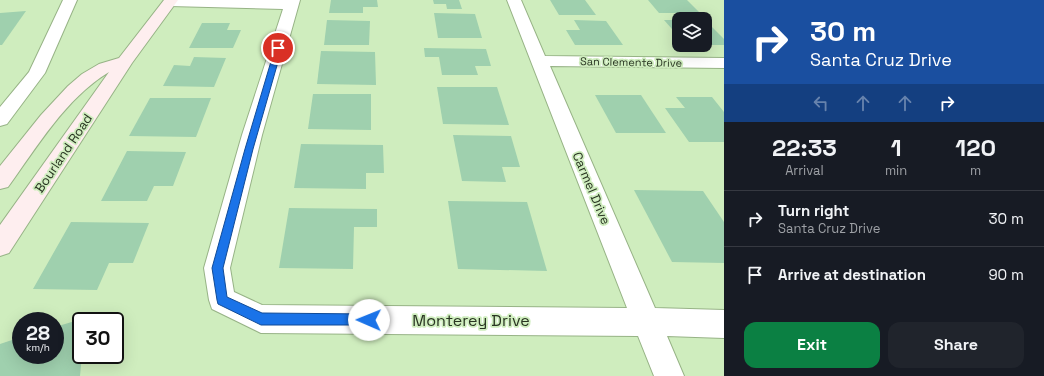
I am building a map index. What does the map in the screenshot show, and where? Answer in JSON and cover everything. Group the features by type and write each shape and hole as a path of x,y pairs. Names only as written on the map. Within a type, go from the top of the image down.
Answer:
{"main road":[{"name":"Bourland Road","path":"0,245 125,61 170,1"},
{"path":"0,181 65,99 96,73 104,68 125,61"}],"street":[{"path":"0,120 37,73 70,0"},
{"name":"Carmel Drive","path":"514,0 669,376"},
{"path":"170,1 292,2"},
{"name":"Monterey Drive","path":"292,2 252,136 217,268 222,300 261,319 724,324"},
{"name":"San Clemente Drive","path":"539,61 724,64"}],"building":[{"path":"331,0 377,0 378,7 363,7 363,13 329,13"},
{"path":"433,0 459,0 462,9 447,9 446,4 434,4"},
{"path":"550,0 585,0 596,15 559,15"},
{"path":"648,0 687,0 699,12 672,12 659,13"},
{"path":"26,11 2,45 0,45 0,13"},
{"path":"434,13 475,14 482,38 438,38"},
{"path":"327,20 370,21 369,45 324,45"},
{"path":"574,20 606,21 623,45 575,45 566,30 580,30"},
{"path":"664,20 672,20 672,29"},
{"path":"202,23 230,23 227,30 241,30 233,48 189,48"},
{"path":"712,27 724,39 724,45 712,45"},
{"path":"424,48 486,49 491,66 475,66 478,75 442,75 439,57 425,57"},
{"path":"321,51 375,52 376,85 317,84"},
{"path":"194,57 226,58 214,87 163,86 174,65 190,66"},
{"path":"437,87 497,87 509,125 443,124"},
{"path":"313,94 371,94 371,130 308,129"},
{"path":"595,95 641,95 666,133 616,133"},
{"path":"676,97 712,97 724,112 724,142 689,142 665,108 685,108"},
{"path":"150,98 211,98 196,137 129,136"},
{"path":"453,135 511,136 520,167 502,167 506,182 462,181"},
{"path":"301,144 383,145 384,173 366,173 366,189 294,188"},
{"path":"127,151 186,152 173,186 154,186 147,201 101,201"},
{"path":"634,190 703,191 724,222 724,263 672,262"},
{"path":"448,201 527,202 547,271 458,269"},
{"path":"289,208 377,209 377,227 354,227 353,269 279,268"},
{"path":"71,222 149,223 133,263 109,263 97,290 33,289"},
{"path":"72,322 72,364 81,364 80,376 0,376 0,344 12,340 12,364 64,364 64,324"}],"route":[{"path":"278,48 226,230 217,268 222,300 261,319 369,320"}]}
